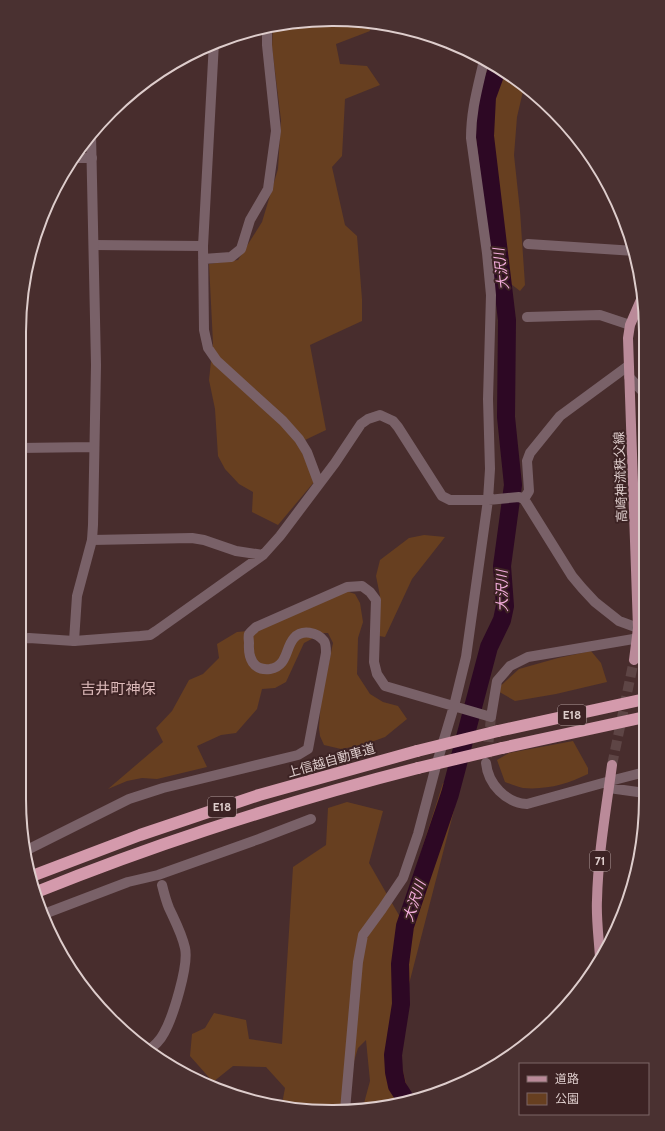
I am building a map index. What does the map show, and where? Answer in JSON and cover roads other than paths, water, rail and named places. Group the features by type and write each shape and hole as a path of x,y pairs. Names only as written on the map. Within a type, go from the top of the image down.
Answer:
{"highway":[{"name":"上信越自動車道","path":"35,875 140,835 252,798 417,751 498,731 639,700"},
{"name":"E18","path":"40,890 205,830 319,795 418,768 639,718"}],"main road":[{"name":"高崎神流秩父線","path":"638,308 630,325 628,338 628,366 639,612"},
{"name":"高崎神流秩父線","path":"634,660 639,638"},
{"name":"71","path":"599,950 597,900 600,855 612,765"}],"street":[{"path":"203,259 231,257 241,249 250,220 268,188 276,131 267,33"},
{"path":"214,50 203,246 204,330 208,348 217,361 283,421 299,439 307,452 319,484"},
{"path":"346,1104 357,977 363,935 403,878 418,834 454,706 466,657 488,500 490,469 488,400 491,295 487,253 471,138 471,119 483,65"},
{"path":"74,641 77,596 92,540 96,365 92,142"},
{"path":"81,158 92,158"},
{"path":"528,244 628,251"},
{"path":"94,245 203,246"},
{"path":"527,316 600,315 630,325"},
{"path":"524,499 529,491 527,461 530,453 560,416 628,366"},
{"path":"629,377 639,388"},
{"path":"26,638 74,641 150,635 263,556 335,463 361,424 368,418 380,416 387,418 398,427 445,499 524,499 572,576 582,588 595,602 619,621 639,633"},
{"path":"26,448 94,446"},
{"path":"635,523 639,523"},
{"path":"92,540 192,538 204,540 236,551 263,556"},
{"path":"30,848 129,799 163,788 298,755 308,749 326,653 325,642 318,635 312,632 300,634 294,638 283,662 272,668 259,669 251,663 248,650 249,634 256,627 348,587 362,586 370,592 376,600 374,662 377,674 385,686 491,717 497,681 510,666 528,656 639,634"},
{"path":"486,763 488,773 497,788 510,800 518,804 527,804 610,784 639,774"},
{"path":"610,784 639,791"},
{"path":"48,913 128,882 158,875 311,819"},
{"path":"153,1047 164,1034 178,997 186,955 174,915 170,909 162,885"}],"waterway":[{"name":"大沢川","path":"404,1097 397,1086 393,1055 401,1004 400,964 405,926 450,794 489,647 502,620 505,606 502,566 513,485 506,417 507,320 485,136 487,97 496,73"}],"tunnel":[{"path":"612,765 634,660"},
{"path":"487,757 491,717"}],"district":[{"name":"吉井町神保","path":"118,689"}]}
